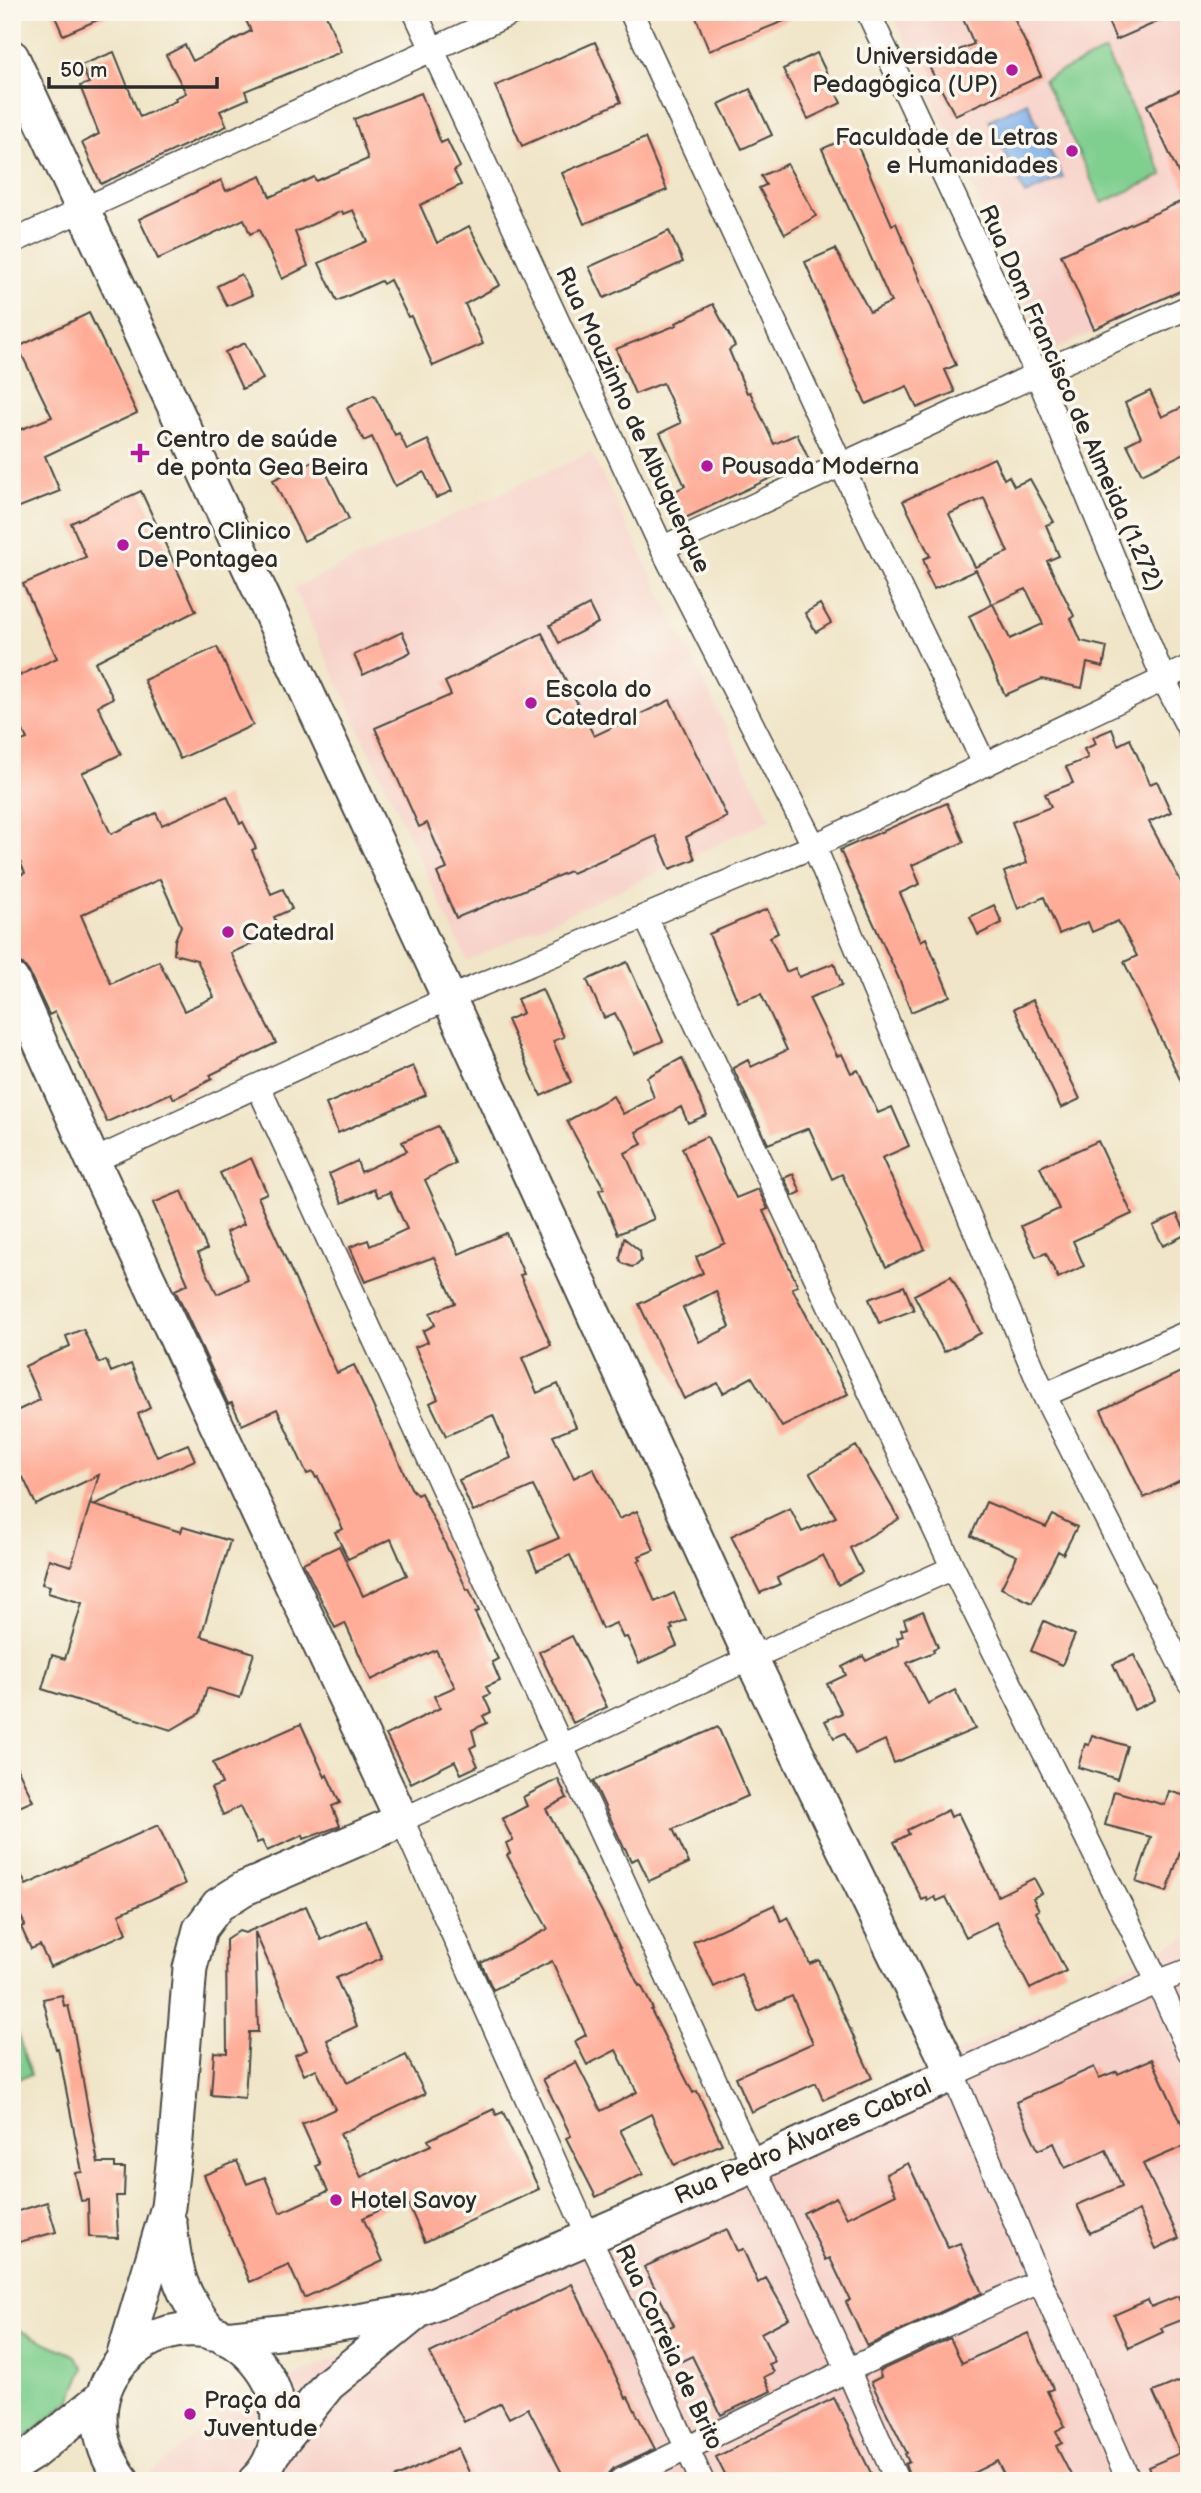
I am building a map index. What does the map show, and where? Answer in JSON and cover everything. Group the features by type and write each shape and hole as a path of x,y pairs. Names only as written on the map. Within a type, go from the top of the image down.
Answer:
{"street":[{"name":"Rua Mouzinho de Albuquerque","path":"415,12 662,548 814,846 1044,1395 1189,1682"},
{"path":"12,242 514,12"},
{"path":"631,12 841,465 985,765"},
{"name":"Rua Dom Francisco de Almeida (1.272)","path":"868,12 1037,374 1164,680 1189,729"},
{"path":"12,57 449,998 751,1658 953,2074 1040,2281 1129,2481"},
{"path":"662,548 1037,374 1189,307"},
{"path":"93,1161 449,998 814,846 1189,667"},
{"path":"646,918 953,1567 1158,1982 1189,2051"},
{"path":"12,980 93,1161 401,1819"},
{"path":"258,1086 897,2481"},
{"path":"1044,1395 1189,1332"},
{"path":"274,2467 279,2426 276,2399 266,2373 248,2352 218,2335 194,2311 183,2292 174,2264 168,2207 190,1968 200,1929 218,1905 243,1889 953,1567"},
{"name":"Rua Correia de Brito","path":"401,1819 588,2236 702,2481"},
{"name":"Rua Pedro Álvares Cabral","path":"418,2311 752,2166 1189,1970"},
{"path":"123,2358 168,2207"},
{"path":"620,2481 848,2370 1040,2281"},
{"path":"123,2481 106,2455 99,2426 102,2397 110,2376 123,2358 142,2343 164,2334 188,2330 218,2335 315,2328 418,2311"},
{"path":"255,2481 274,2467 328,2385 418,2311"},
{"path":"12,2466 33,2453 102,2397"}],"shaded area":[{"name":"Faculdade de Letras e Humanidades","path":"892,12 1189,12 1189,289 1049,352"},
{"name":"Escola do Catedral","path":"591,452 771,819 467,961 294,588"},
{"path":"1189,1936 1189,2481 142,2481 241,2396 315,2368 455,2305"}],"green space":[{"path":"1105,51 1163,175 1102,203 1044,79"},
{"path":"12,2018 31,2075 12,2080"},
{"path":"12,2327 76,2356 84,2368 70,2401 12,2449"}],"water":[{"path":"1027,102 1063,178 1025,195 989,120"}],"building":[{"path":"53,12 116,12 63,35"},
{"path":"242,12 325,12 341,52 245,91 248,99 220,111 227,126 101,184 82,143 99,134 80,86 89,83 81,65 114,52 140,117 176,101 175,98 186,93 166,55 185,45 193,61 251,31"},
{"path":"694,12 804,12 804,13 709,51"},
{"name":"Universidade Pedagógica (UP)","path":"960,12 1011,12 1041,76 955,115 927,63 974,44"},
{"path":"1104,12 1180,12 1116,40"},
{"path":"595,42 621,102 522,146 495,86"},
{"path":"817,53 841,103 808,119 783,69"},
{"path":"1189,86 1189,196 1147,105"},
{"path":"750,89 772,135 742,149 719,104"},
{"path":"421,93 441,143 447,140 460,167 454,171 461,185 420,205 437,243 469,226 500,285 465,304 483,344 433,366 411,316 408,317 390,280 383,284 381,281 337,301 319,263 367,241 353,210 343,214 342,211 295,232 308,266 282,279 259,230 250,234 244,219 158,259 139,219 221,180 226,191 261,176 270,197 314,177 316,181 368,159 354,119"},
{"path":"853,135 892,225 896,223 956,365 945,370 955,392 917,408 907,386 866,404 805,262 835,249 870,312 891,302 822,149"},
{"path":"645,138 667,190 584,224 562,173"},
{"path":"787,164 816,216 785,234 759,188 766,185 761,176"},
{"path":"1189,198 1189,287 1094,329 1061,255"},
{"path":"669,231 683,262 604,298 589,267"},
{"path":"241,274 252,295 227,306 217,286"},
{"path":"713,304 735,346 729,350 747,393 750,392 774,444 797,434 809,460 677,522 665,496 685,486 660,433 681,423 663,383 635,394 616,349 677,325 676,323"},
{"path":"89,313 137,413 45,456 60,491 12,510 12,433 52,417 18,347"},
{"path":"245,343 263,379 242,389 225,352"},
{"path":"1150,391 1162,417 1189,404 1189,451 1142,474 1127,444 1141,437 1125,403"},
{"path":"374,395 395,435 399,433 407,450 428,440 452,491 436,498 424,472 395,486 372,437 364,441 347,408"},
{"path":"319,458 349,519 304,541 273,480"},
{"path":"994,458 1004,479 1009,476 1014,486 1030,479 1054,522 1046,525 1059,556 1047,561 1074,616 1071,618 1081,641 1107,647 1103,667 1087,663 1082,688 1042,679 1005,695 969,616 993,604 1010,639 1043,624 1026,589 992,604 976,570 934,589 923,559 930,556 903,501","holes":["984,498 1008,552 975,567 949,514"]},
{"path":"141,491 196,611 95,662 113,698 98,706 121,754 82,773 111,834 156,813 162,825 227,796 240,824 243,822 256,848 252,850 271,894 283,889 292,909 274,917 280,931 231,953 276,1043 210,1075 212,1079 174,1099 171,1093 107,1122 55,1012 49,1015 29,972 23,964 12,961 12,878 25,873 12,844 12,745 27,739 12,708 12,679 57,658 23,584 86,557 71,523","holes":["160,879 181,926 175,940 174,954 197,960 214,997 184,1011 159,961 111,984 81,915"]},
{"path":"820,604 831,623 816,632 805,613"},
{"path":"589,605 598,623 559,643 550,625"},
{"path":"402,632 411,652 363,675 354,655"},
{"path":"542,633 594,736 670,700 727,817 686,837 695,859 670,869 656,836 572,873 570,871 456,918 437,873 447,869 427,823 419,827 375,728 451,695 445,682"},
{"path":"217,647 253,725 180,759 144,680"},
{"path":"1112,729 1118,745 1130,739 1150,784 1157,781 1171,812 1149,822 1189,897 1189,1098 1124,962 1137,956 1118,921 1092,932 1088,922 1059,934 1044,897 1018,909 1004,872 1027,863 1012,822 1051,807 1045,794 1073,783 1066,767 1088,758 1084,749 1096,744 1093,737"},
{"path":"947,803 964,842 912,865 920,884 900,893 921,941 926,938 950,996 911,1012 900,981 840,850"},
{"path":"994,905 1002,923 978,935 970,917"},
{"path":"767,909 778,933 770,937 786,972 795,968 799,977 834,963 842,985 809,998 837,1056 842,1054 851,1073 858,1070 878,1113 892,1107 909,1146 882,1158 925,1249 886,1267 842,1174 832,1179 809,1128 768,1144 733,1068 748,1060 751,1067 787,1050 761,994 738,1002 709,934"},
{"path":"627,962 663,1041 634,1054 615,1013 604,1018 587,980"},
{"path":"542,989 564,1037 553,1041 571,1082 541,1096 507,1020 523,1013 517,999"},
{"path":"1033,1000 1080,1099 1061,1108 1014,1009"},
{"path":"682,1058 707,1115 688,1123 681,1107 636,1132 642,1144 625,1153 654,1219 618,1234 599,1190 604,1188 567,1121 613,1096 623,1114 654,1098 647,1077"},
{"path":"413,1066 426,1095 338,1133 326,1104"},
{"path":"438,1126 455,1163 425,1180 459,1254 506,1233 524,1274 520,1275 551,1345 522,1358 537,1393 558,1384 576,1427 553,1436 574,1478 593,1468 619,1519 637,1511 654,1550 639,1556 641,1560 638,1561 655,1602 674,1593 686,1620 671,1626 673,1629 670,1630 677,1646 639,1663 627,1637 623,1638 616,1623 602,1629 570,1555 537,1570 529,1551 559,1538 533,1486 473,1512 459,1480 511,1458 493,1415 446,1436 430,1403 438,1399 415,1347 428,1342 423,1331 435,1325 430,1313 455,1303 434,1257 365,1282 350,1247 368,1240 370,1246 407,1229 390,1192 378,1197 374,1189 342,1203 329,1174 357,1161 361,1172 407,1151 402,1142"},
{"path":"707,1136 736,1198 758,1189 768,1209 763,1211 798,1286 792,1288 848,1394 782,1427 752,1377 723,1393 718,1383 684,1399 639,1304 703,1273 696,1257 725,1243 682,1148","holes":["716,1291 730,1327 699,1342 683,1308"]},
{"path":"1098,1141 1132,1214 1073,1241 1084,1266 1058,1278 1046,1253 1036,1257 1021,1226 1059,1209 1040,1167"},
{"path":"251,1158 267,1193 258,1197 337,1373 354,1365 411,1488 417,1495 421,1493 467,1590 469,1589 479,1611 475,1613 498,1659 492,1662 500,1681 486,1687 490,1694 484,1697 491,1712 483,1716 487,1723 472,1730 476,1745 470,1748 478,1766 461,1774 455,1761 411,1783 386,1735 440,1708 434,1696 455,1687 436,1650 371,1680 345,1623 335,1628 303,1563 339,1546 363,1596 407,1575 391,1539 348,1559 335,1532 343,1529 318,1477 316,1478 313,1472 307,1474 277,1409 242,1425 232,1403 228,1404 175,1290 188,1284 153,1203 182,1191 207,1249 198,1253 217,1294 248,1280 226,1232 244,1224 220,1173"},
{"path":"793,1174 801,1192 793,1196 784,1178"},
{"path":"1177,1214 1187,1234 1163,1246 1153,1226"},
{"path":"624,1238 640,1251 641,1261 632,1267 622,1263 620,1258"},
{"path":"951,1276 981,1333 944,1352 914,1295"},
{"path":"904,1286 914,1310 879,1323 869,1299"},
{"path":"83,1329 99,1363 106,1360 111,1372 131,1364 150,1408 138,1414 157,1457 188,1444 195,1460 93,1505 181,1532 183,1527 230,1541 201,1636 254,1653 240,1698 207,1688 200,1713 171,1730 42,1689 52,1655 65,1659 82,1603 48,1593 50,1586 42,1584 49,1559 71,1566 99,1475 36,1505 23,1477 12,1482 12,1413 40,1400 25,1366 70,1346 66,1336"},
{"path":"1189,1368 1189,1476 1144,1498 1101,1410"},
{"path":"856,1446 899,1519 850,1548 862,1572 838,1585 823,1555 777,1578 780,1584 760,1593 731,1536 790,1508 802,1532 836,1517 810,1473"},
{"path":"986,1502 1046,1527 1053,1515 1077,1527 1063,1554 1058,1551 1032,1603 1001,1588 1017,1556 971,1536"},
{"path":"923,1611 938,1647 933,1649 934,1652 907,1663 928,1704 955,1690 975,1729 894,1763 885,1740 855,1754 845,1733 834,1738 825,1721 842,1713 827,1684 846,1675 842,1667 863,1656 866,1661 899,1645 897,1638 903,1636 901,1630 907,1628 904,1619"},
{"path":"1044,1621 1075,1635 1062,1665 1031,1651"},
{"path":"572,1636 607,1707 573,1723 539,1652"},
{"path":"1134,1655 1155,1700 1134,1710 1113,1664"},
{"path":"301,1724 340,1803 332,1806 340,1826 304,1839 303,1835 267,1851 262,1841 257,1843 240,1807 223,1815 211,1788 222,1784 213,1763"},
{"path":"718,1727 748,1796 673,1829 689,1863 649,1881 638,1858 631,1861 593,1781"},
{"path":"1092,1735 1127,1746 1117,1779 1078,1767 1085,1744 1089,1745"},
{"path":"12,1757 33,1801 12,1810"},
{"path":"558,1779 567,1798 546,1809 639,1986 641,1985 693,2093 697,2091 722,2144 674,2165 651,2114 620,2130 643,2174 596,2197 566,2138 571,2136 543,2079 576,2062 601,2111 637,2092 616,2050 587,2065 575,2041 586,2035 552,1961 493,1990 481,1963 548,1929 507,1855 510,1853 506,1843 513,1840 502,1819 527,1806 523,1797"},
{"path":"1114,1791 1165,1805 1169,1791 1189,1797 1189,1839 1185,1837 1167,1892 1136,1882 1151,1837 1105,1825"},
{"path":"948,1810 951,1817 958,1813 998,1896 1034,1878 1042,1893 1033,1898 1039,1910 1036,1912 1066,1971 1030,1989 996,1922 966,1937 946,1897 937,1901 935,1897 928,1901 927,1898 922,1900 894,1842 909,1834 907,1830"},
{"path":"158,1825 185,1884 119,1914 127,1933 50,1967 40,1945 31,1949 21,1927 25,1925 12,1897 12,1854 26,1885"},
{"path":"774,1905 781,1921 788,1917 810,1964 819,1960 872,2078 823,2100 816,2083 751,2112 736,2077 813,2043 792,1996 758,2011 741,1974 714,1987 693,1942"},
{"path":"306,1906 321,1940 366,1920 382,1958 336,1978 357,2026 327,2040 347,2083 406,2055 425,2094 340,2134 361,2177 431,2145 428,2140 494,2109 496,2115 503,2112 539,2189 425,2242 408,2204 404,2207 401,2200 363,2218 383,2261 304,2298 289,2265 250,2282 204,2175 237,2161 247,2184 265,2177 280,2213 328,2191 316,2166 320,2164 302,2124 335,2109 316,2069 304,2075 295,2055 307,2050 255,1932 258,2032 249,2032 245,2098 211,2095 214,2052 227,2053 226,1940 239,1931 245,1933"},
{"path":"62,1995 64,2006 68,2005 73,2026 98,2163 115,2163 115,2168 125,2168 124,2196 116,2196 118,2238 89,2237 88,2200 81,2201 75,2173 82,2172 58,2048 56,2049 43,1999"},
{"path":"1152,2059 1189,2140 1189,2144 1143,2164 1179,2238 1156,2249 1139,2211 1090,2233 1077,2205 1122,2186 1106,2150 1065,2168 1054,2143 1038,2150 1016,2102 1094,2067 1099,2078 1117,2071 1118,2074"},
{"path":"908,2163 948,2248 960,2243 982,2293 867,2346 846,2302 850,2300 830,2258 826,2260 803,2213 836,2197 847,2218 896,2194 886,2174"},
{"path":"47,2202 56,2232 12,2244 12,2213"},
{"path":"727,2229 737,2251 743,2249 758,2283 766,2278 789,2318 761,2333 775,2362 769,2364 774,2372 764,2377 771,2391 721,2415 692,2356 678,2363 661,2331 674,2325 644,2267"},
{"path":"572,2284 626,2398 628,2397 655,2449 614,2468 602,2481 566,2481 528,2408 509,2418 501,2403 464,2422 430,2353"},
{"path":"1178,2296 1187,2318 1161,2328 1163,2332 1129,2348 1114,2315 1148,2300 1151,2307"},
{"path":"1028,2333 1053,2389 1047,2391 1065,2426 1056,2431 1062,2443 1056,2446 1074,2481 1007,2481 997,2461 957,2481 911,2481 905,2464 909,2462 905,2454 907,2453 871,2382 881,2377 879,2371 950,2338 962,2363"},
{"path":"1189,2377 1189,2481 1154,2481 1148,2467 1180,2453 1153,2392"},
{"path":"834,2398 872,2475 860,2481 728,2481 716,2457"},
{"path":"458,2448 473,2481 388,2481"}],"place":[{"name":"Universidade Pedagógica (UP)","path":"1012,70"},
{"name":"Faculdade de Letras e Humanidades","path":"1072,151"},
{"name":"Centro de saúde de ponta Gea Beira","path":"140,453"},
{"name":"Pousada Moderna","path":"707,466"},
{"name":"Centro Clinico De Pontagea","path":"123,545"},
{"name":"Escola do Catedral","path":"531,703"},
{"name":"Catedral","path":"228,932"},
{"name":"Hotel Savoy","path":"336,2200"},
{"name":"Praça da Juventude","path":"190,2414"}]}
